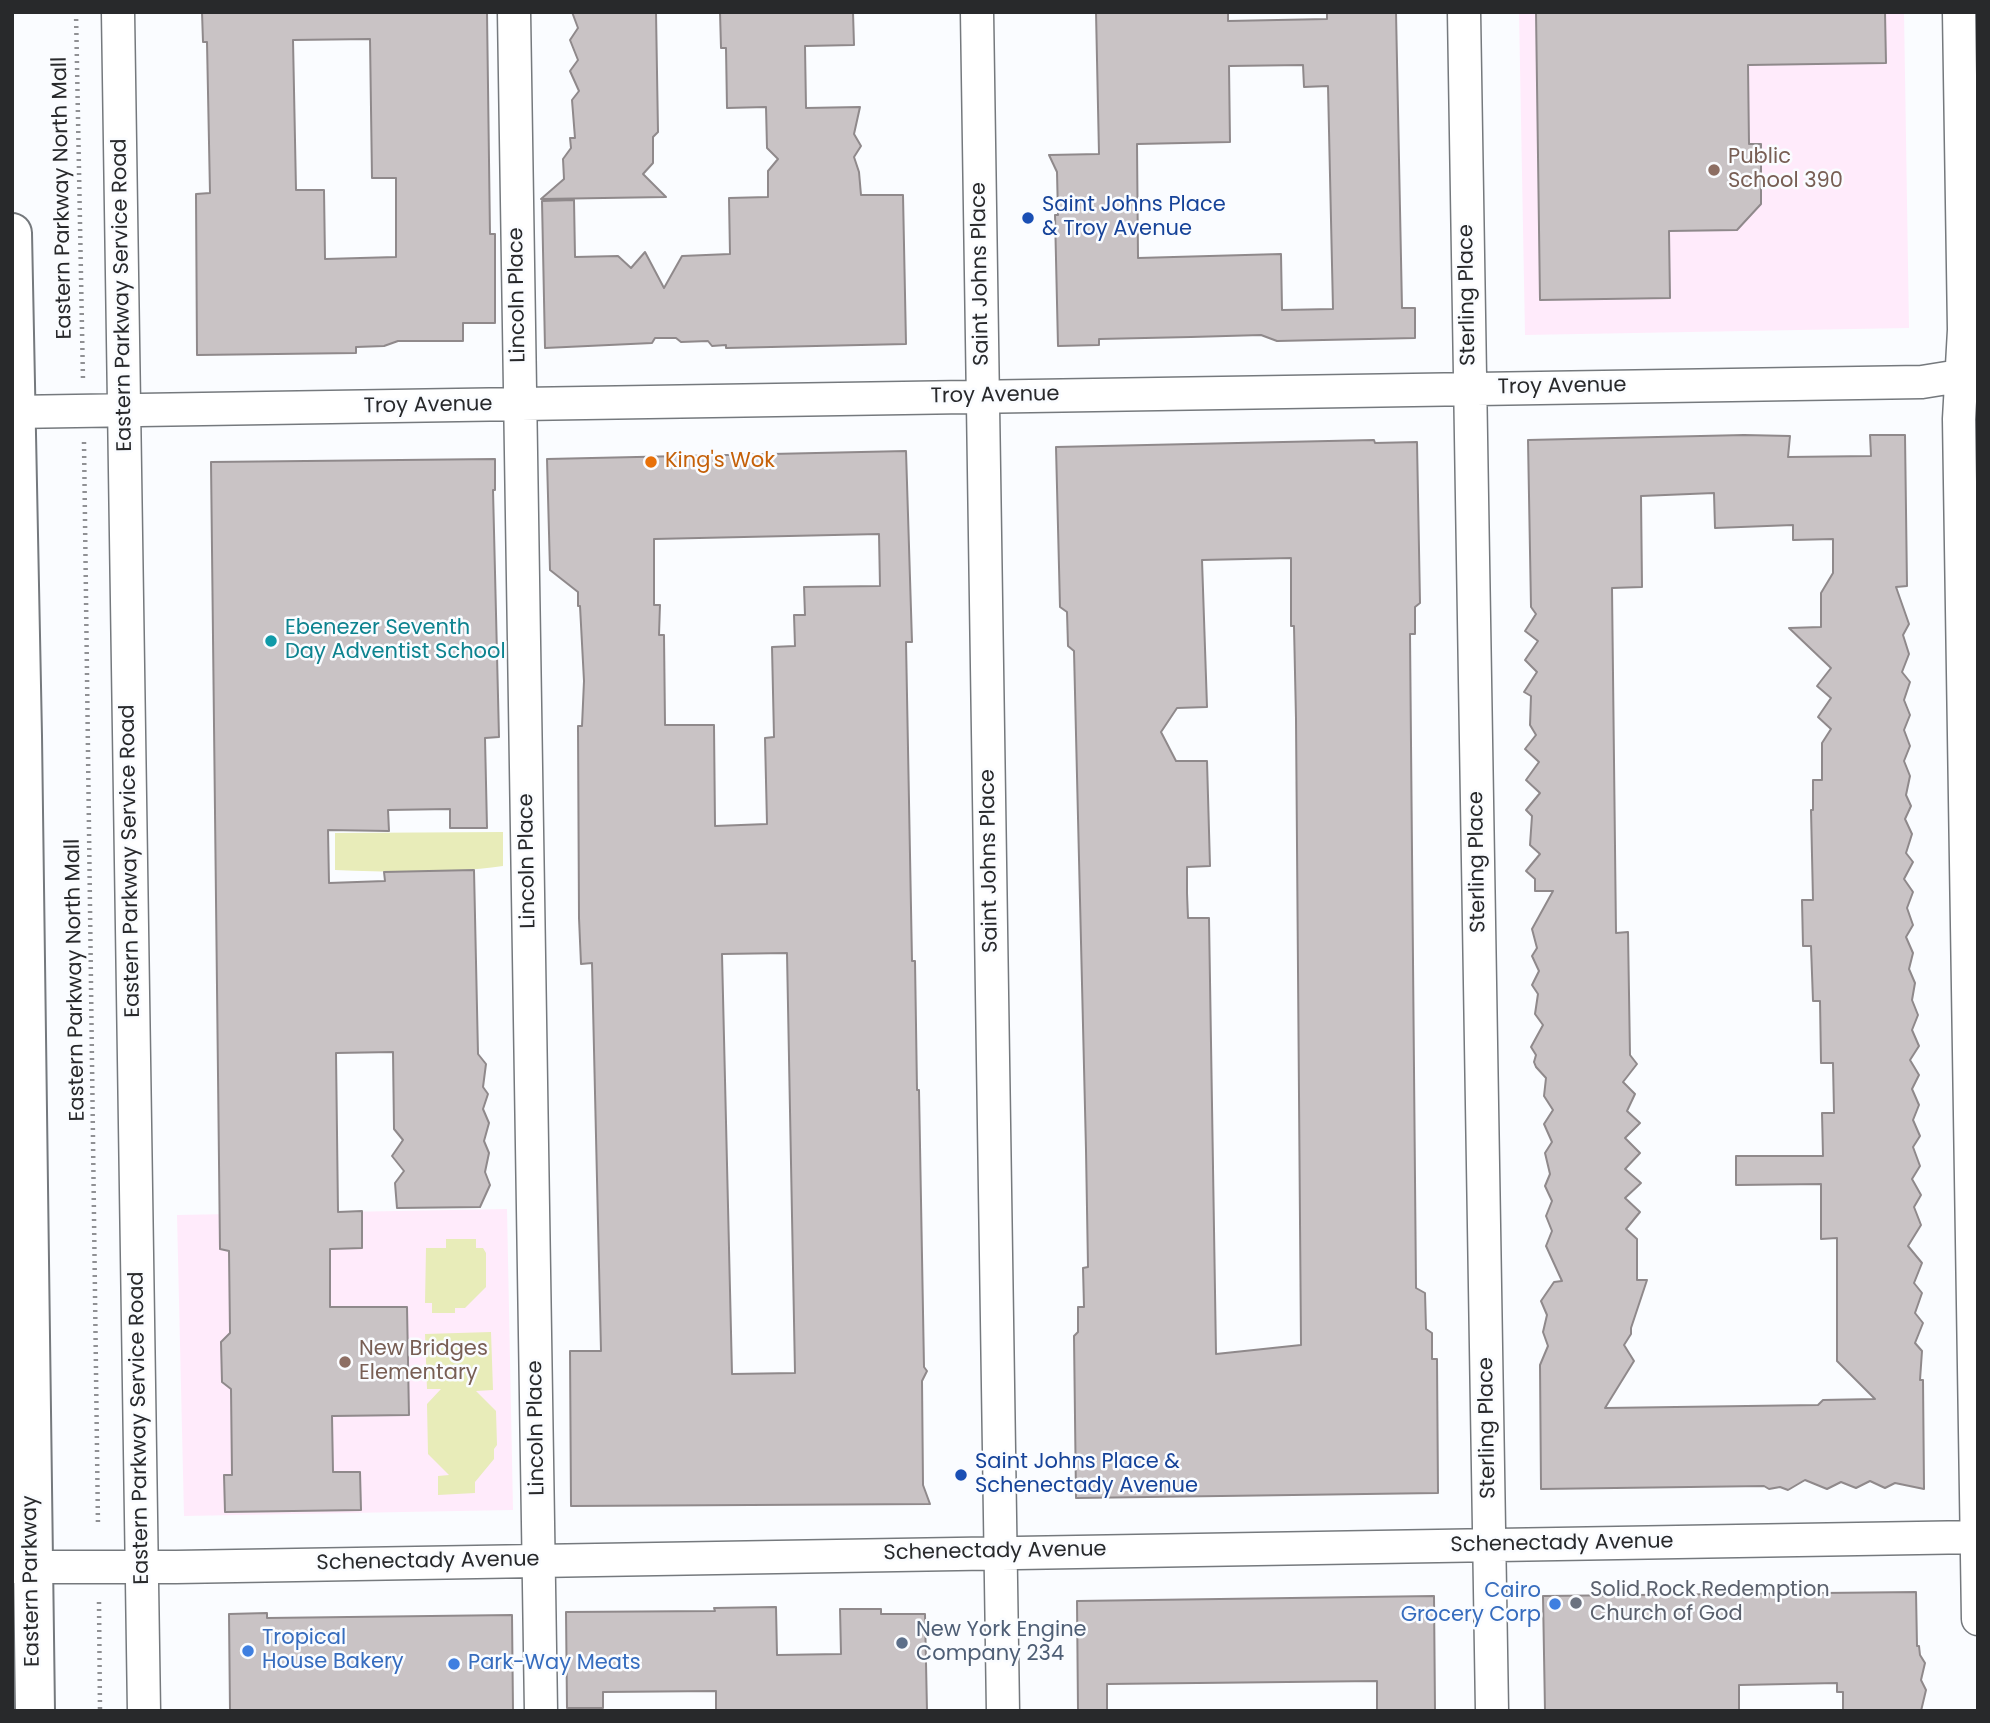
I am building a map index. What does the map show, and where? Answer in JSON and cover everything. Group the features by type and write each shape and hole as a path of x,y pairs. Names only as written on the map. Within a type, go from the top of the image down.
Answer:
{"main road":[{"name":"Eastern Parkway","path":"12,233 13,412 22,736 22,1567 35,1711"}],"street":[{"name":"Eastern Parkway Service Road","path":"118,12 144,1711"},
{"name":"Lincoln Place","path":"514,12 541,1711"},
{"name":"Saint Johns Place","path":"976,12 1003,1711"},
{"name":"Sterling Place","path":"1464,12 1492,1711"},
{"path":"1959,12 1964,330 1969,374 1959,433 1978,1619"},
{"name":"Troy Avenue","path":"13,412 1922,382 1969,374"},
{"name":"Schenectady Avenue","path":"22,1567 1977,1536"}],"path":[{"name":"Eastern Parkway North Mall","path":"76,12 83,382"},
{"name":"Eastern Parkway North Mall","path":"83,434 98,1526"},
{"path":"99,1602 100,1711"}],"shaded area":[{"name":"Public School 390","path":"1519,12 1904,12 1909,328 1525,335"},
{"name":"New Bridges Elementary","path":"507,1209 513,1510 184,1516 177,1215"}],"green space":[{"path":"503,832 503,866 398,872 335,870 335,833"},
{"path":"446,1239 476,1239 476,1248 483,1248 486,1253 486,1287 465,1308 455,1308 455,1313 432,1313 432,1303 425,1303 426,1248 446,1248"},
{"path":"491,1332 493,1390 476,1391 496,1411 497,1445 494,1459 475,1482 475,1493 438,1495 438,1476 449,1475 428,1454 427,1404 441,1389 427,1389 425,1334"}],"building":[{"path":"202,12 487,12 490,234 495,234 495,323 463,323 463,341 398,341 384,346 356,347 356,353 197,355 196,194 210,193 207,42 203,42","holes":["370,39 372,178 396,178 396,257 325,259 324,190 296,190 293,40"]},
{"path":"572,12 656,12 658,132 653,137 653,163 643,174 666,197 541,199 564,179 563,159 571,148 570,138 575,138 572,100 579,91 570,71 578,60 570,40 578,28"},
{"path":"720,12 853,12 854,45 805,46 806,108 860,107 854,134 861,146 854,157 859,172 861,195 903,195 906,344 726,348 726,345 712,346 708,341 681,342 676,338 655,338 652,343 545,348 542,201 574,200 575,257 618,256 631,268 645,252 664,288 682,256 730,254 729,198 768,197 768,171 778,159 767,148 766,107 727,108 726,48 721,48"},
{"path":"1096,12 1228,12 1228,21 1327,19 1327,12 1396,12 1402,308 1415,308 1415,338 1277,341 1261,335 1099,339 1099,345 1058,346 1055,215 1058,215 1057,172 1049,155 1099,154","holes":["1303,65 1304,87 1328,86 1333,309 1282,310 1281,254 1138,258 1137,144 1230,142 1229,66"]},
{"path":"1536,12 1885,12 1886,63 1748,65 1749,144 1761,144 1761,204 1737,230 1669,231 1670,298 1540,300"},
{"path":"1870,435 1905,435 1907,586 1896,587 1909,624 1903,635 1909,654 1902,672 1910,682 1904,700 1910,715 1904,730 1910,746 1904,761 1910,776 1906,795 1911,806 1905,819 1912,834 1906,853 1913,862 1904,879 1913,892 1907,908 1913,925 1906,937 1913,953 1909,969 1915,983 1912,1000 1918,1015 1912,1030 1919,1046 1910,1060 1919,1075 1912,1089 1919,1105 1913,1120 1920,1136 1913,1147 1920,1166 1912,1179 1921,1195 1914,1207 1921,1225 1908,1246 1922,1263 1914,1283 1922,1293 1915,1313 1923,1323 1915,1343 1922,1351 1920,1380 1923,1380 1924,1489 1895,1483 1885,1488 1870,1481 1856,1488 1841,1482 1827,1489 1805,1480 1788,1490 1780,1487 1769,1489 1764,1486 1541,1489 1540,1365 1548,1346 1543,1332 1547,1315 1541,1301 1554,1282 1562,1281 1546,1246 1552,1231 1546,1216 1552,1201 1545,1186 1550,1174 1545,1153 1552,1142 1544,1124 1553,1110 1544,1096 1546,1078 1536,1067 1536,1055 1531,1047 1543,1025 1535,1014 1538,994 1532,985 1539,971 1532,956 1537,948 1532,929 1553,891 1535,891 1535,879 1526,871 1540,854 1530,845 1532,816 1526,810 1540,793 1526,780 1539,762 1525,749 1536,735 1530,725 1531,696 1524,692 1537,672 1525,660 1538,641 1525,631 1536,614 1531,607 1528,440 1790,436 1788,457 1871,456","holes":["1714,493 1715,528 1793,525 1793,540 1833,539 1833,573 1821,593 1821,627 1789,628 1831,668 1817,686 1831,698 1818,717 1831,729 1822,743 1822,780 1813,780 1813,900 1802,900 1803,946 1811,946 1813,1001 1820,1001 1821,1063 1833,1063 1834,1113 1822,1113 1823,1156 1736,1156 1736,1185 1821,1184 1821,1239 1837,1238 1837,1361 1875,1399 1823,1400 1818,1405 1605,1408 1634,1361 1624,1345 1631,1334 1647,1280 1637,1280 1637,1239 1626,1229 1640,1212 1625,1198 1641,1183 1625,1169 1640,1153 1625,1138 1640,1123 1627,1111 1635,1094 1623,1082 1637,1064 1630,1055 1628,932 1616,933 1612,588 1642,587 1641,496"]},
{"path":"1374,440 1375,443 1417,442 1420,603 1415,607 1415,634 1410,634 1416,1288 1425,1293 1426,1329 1432,1333 1432,1359 1437,1359 1438,1493 1076,1498 1074,1336 1078,1332 1078,1307 1084,1307 1083,1268 1088,1267 1086,1150 1074,651 1068,646 1067,612 1060,607 1056,447","holes":["1291,558 1291,626 1294,626 1296,719 1301,1345 1216,1354 1209,918 1188,918 1187,893 1187,867 1210,866 1207,761 1176,761 1161,732 1177,708 1207,707 1202,560"]},
{"path":"906,451 912,642 906,642 912,961 915,961 924,1367 927,1371 922,1381 923,1485 930,1504 571,1506 570,1351 601,1351 592,963 581,964 579,918 578,726 582,726 584,681 580,606 578,592 550,570 547,459","holes":["879,534 880,586 804,587 805,615 794,615 795,646 772,647 774,737 765,738 767,824 715,826 714,725 665,725 664,635 659,635 660,605 654,605 654,539","787,953 795,1373 732,1374 722,954"]},
{"path":"495,459 493,490 499,737 485,738 487,828 450,828 450,809 388,810 389,831 328,830 329,883 385,881 384,872 474,870 478,1054 486,1064 483,1087 488,1094 483,1109 489,1123 484,1141 489,1153 485,1172 490,1185 480,1207 397,1208 395,1183 404,1171 392,1156 403,1140 394,1129 393,1052 336,1053 338,1212 362,1211 362,1248 330,1249 330,1307 407,1307 409,1415 332,1416 333,1472 360,1472 361,1510 225,1512 224,1475 232,1475 231,1389 222,1382 221,1342 230,1333 229,1251 220,1249 211,462"},
{"path":"1916,1592 1917,1646 1925,1663 1921,1680 1926,1690 1921,1711 1843,1711 1843,1692 1837,1692 1837,1683 1739,1685 1739,1711 1545,1711 1543,1596"},
{"path":"1434,1596 1435,1711 1377,1711 1377,1681 1107,1684 1107,1711 1078,1711 1077,1601"},
{"path":"776,1607 777,1655 841,1654 840,1609 881,1609 881,1614 925,1614 927,1711 716,1711 716,1691 603,1692 603,1708 567,1708 566,1612 715,1611 714,1608"},
{"path":"267,1613 267,1618 512,1615 513,1711 230,1711 229,1614"}],"place":[{"name":"Public School 390","path":"1714,170"},
{"name":"Saint Johns Place & Troy Avenue","path":"1028,218"},
{"name":"King's Wok","path":"651,462"},
{"name":"Ebenezer Seventh Day Adventist School","path":"271,641"},
{"name":"New Bridges Elementary","path":"345,1362"},
{"name":"Saint Johns Place & Schenectady Avenue","path":"961,1475"},
{"name":"Solid Rock Redemption Church of God","path":"1576,1603"},
{"name":"Cairo Grocery Corp","path":"1555,1604"},
{"name":"New York Engine Company 234","path":"902,1643"},
{"name":"Tropical House Bakery","path":"248,1651"},
{"name":"Park-Way Meats","path":"454,1664"}]}
